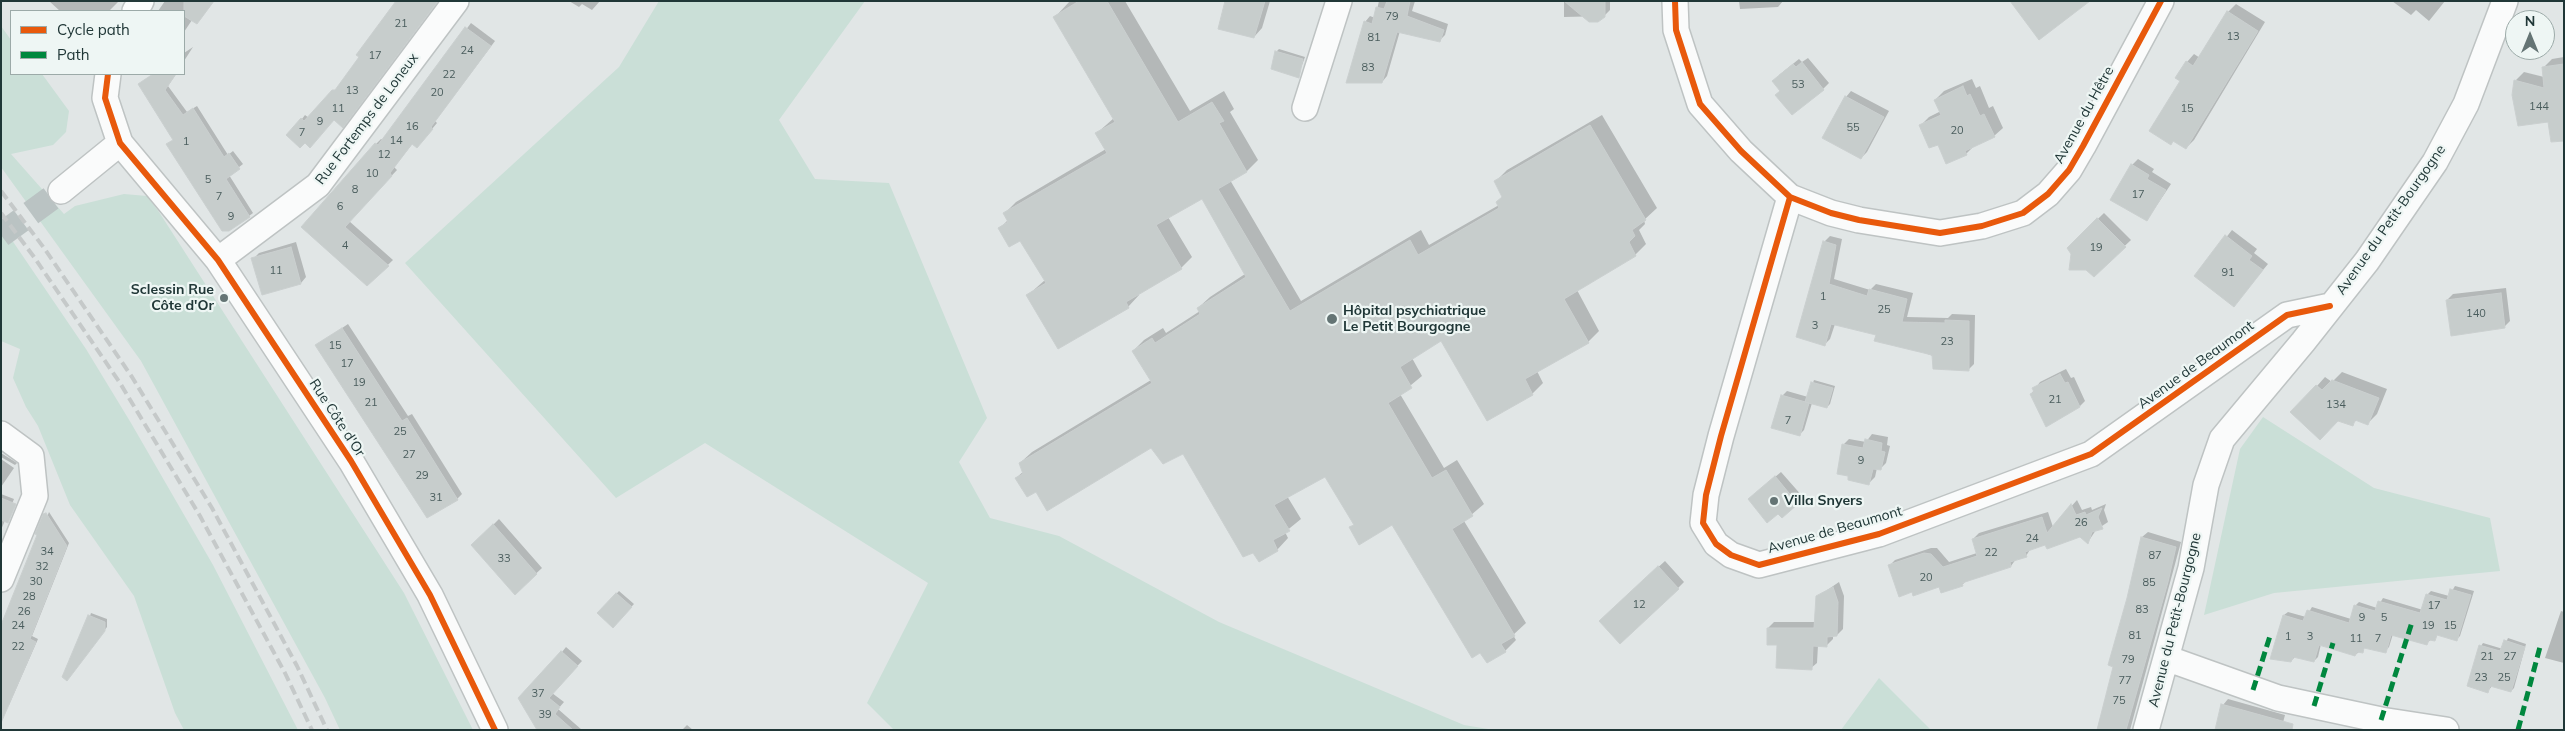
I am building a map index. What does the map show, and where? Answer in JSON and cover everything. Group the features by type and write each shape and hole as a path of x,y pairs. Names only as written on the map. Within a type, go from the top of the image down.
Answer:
{"street":[{"name":"Rue Fortemps de Loneux","path":"218,260 318,185 456,1"},
{"path":"1304,108 1339,1"},
{"path":"1675,1 1676,30 1700,104 1741,151 1790,197"},
{"name":"Avenue du Hêtre","path":"1790,197 1831,213 1859,220 1940,232 1982,226 2023,212 2048,194 2069,170 2161,1"},
{"name":"Avenue du Petit-Bourgogne","path":"2146,730 2191,568 2206,485 2222,439 2366,261 2439,154 2477,79 2505,1"},
{"path":"61,191 120,143 105,98 108,75"},
{"name":"Rue Côte d'Or","path":"120,143 218,260 351,461 430,595 495,730"},
{"name":"Avenue de Beaumont","path":"1790,197 1721,436 1706,495 1703,522 1716,544 1732,555 1760,564 1879,534 2091,454 2287,315 2330,306"},
{"path":"1,434 31,456 35,496 1,579"},
{"path":"2166,658 2278,698 2380,720 2446,730"}],"green space":[{"path":"659,1 865,1 779,120 815,179 889,183 987,418 959,462 990,518 1059,536 1219,622 1464,725 1494,730 894,730 867,703 928,583 705,443 616,498 405,263 619,67"},
{"path":"1,26 10,39 10,75 43,75 69,111 66,132 53,145 11,154 64,214 75,206 124,194 147,196 404,593 473,730 340,730 325,698 141,361 1,167"},
{"path":"1,224 86,349 131,423 213,565 298,730 184,730 175,713 134,596 70,505 38,426 26,407 13,378 20,349 1,341"},
{"path":"2263,417 2374,488 2490,518 2500,571 2274,593 2204,615 2240,449"},
{"path":"1879,678 1931,730 1841,730"}],"building":[{"path":"184,1 214,1 197,24 185,17"},
{"path":"396,1 438,1 343,128 334,120 310,148 305,143 300,148 286,135 301,118 304,121 332,90 335,90 359,57 356,55"},
{"path":"1079,1 1107,1 1178,122 1212,102 1224,121 1219,123 1247,172 1218,189 1290,311 1410,240 1418,255 1499,208 1496,202 1502,197 1494,181 1590,125 1646,220 1632,230 1635,236 1629,242 1636,256 1564,299 1589,343 1525,379 1533,395 1487,421 1441,341 1400,367 1412,388 1388,403 1432,478 1446,470 1473,516 1452,529 1515,636 1501,644 1506,652 1487,663 1480,653 1472,658 1392,525 1359,545 1349,527 1354,525 1325,477 1274,505 1290,531 1273,540 1278,551 1259,562 1253,553 1243,557 1183,454 1163,464 1151,448 1047,511 1036,492 1027,497 1015,478 1023,474 1019,463 1152,383 1132,351 1152,338 1155,343 1200,314 1197,308 1246,277 1202,199 1156,225 1182,269 1126,302 1129,308 1058,349 1026,295 1046,283 1020,241 1009,247 998,228 1008,222 1003,213 1107,153 1095,133 1115,122 1053,17"},
{"path":"1225,1 1265,1 1254,38 1218,29"},
{"path":"1387,1 1410,1 1407,16 1444,30 1440,42 1397,32 1382,83 1346,83 1364,21 1372,24 1376,7 1384,9"},
{"path":"1564,1 1605,1 1605,17 1598,22 1589,22"},
{"path":"2010,1 2090,1 2039,40"},
{"path":"2227,11 2258,31 2186,149 2173,141 2171,145 2149,131 2180,81 2175,78 2186,61 2193,66"},
{"path":"465,27 491,46 431,127 433,129 417,148 412,144 390,173 392,176 345,227 389,266 367,286 301,227 375,143 378,145"},
{"path":"1275,51 1303,59 1299,78 1271,69"},
{"path":"1802,62 1824,90 1792,115 1775,95 1780,91 1772,81 1793,64 1796,67"},
{"path":"2564,64 2564,141 2551,142 2548,122 2518,126 2512,95 2514,80 2544,88 2542,67"},
{"path":"152,75 175,75 165,90 183,115 193,108 224,157 229,153 240,169 226,179 250,217 229,231 222,231 166,144 173,140 138,84"},
{"path":"1963,86 1967,96 1970,94 1980,116 1984,114 1995,137 1965,151 1967,155 1946,164 1938,145 1929,148 1919,125 1941,115 1934,100"},
{"path":"1845,96 1884,117 1861,159 1822,138"},
{"path":"2131,164 2149,175 2147,179 2166,190 2147,221 2110,200"},
{"path":"2097,218 2126,247 2094,277 2086,270 2069,270 2071,254 2067,248"},
{"path":"2225,235 2252,256 2249,260 2263,270 2234,307 2194,276"},
{"path":"1823,241 1836,245 1829,284 1867,296 1869,289 1907,299 1902,322 1945,323 1945,320 1969,321 1969,371 1933,369 1932,355 1874,341 1876,335 1831,324 1825,346 1796,337"},
{"path":"291,247 301,284 262,295 251,258"},
{"path":"2501,293 2505,328 2451,336 2446,300"},
{"path":"342,328 402,421 407,418 458,500 427,518 315,345"},
{"path":"2060,374 2065,383 2068,382 2080,407 2046,427 2030,394 2034,392 2032,388"},
{"path":"2332,380 2379,398 2368,425 2355,420 2353,426 2338,421 2320,440 2290,412 2316,385 2322,390"},
{"path":"1811,382 1833,388 1827,408 1805,402"},
{"path":"1781,395 1809,403 1800,436 1771,428"},
{"path":"1865,439 1882,443 1881,451 1885,452 1881,470 1873,469 1869,485 1848,480 1848,476 1837,474 1842,444 1863,448"},
{"name":"Villa Snyers","path":"1775,476 1798,504 1782,518 1778,514 1767,523 1748,499"},
{"path":"1,498 16,504 8,523 1,520"},
{"path":"2071,504 2076,515 2085,512 2086,515 2102,508 2098,517 2103,529 2092,532 2088,544 2080,537 2047,549 2045,545 2025,552 2027,557 2010,562 2011,567 1962,583 1963,586 1941,593 1939,587 1913,596 1912,592 1899,597 1888,565 1924,553 1931,554 1943,567 1977,556 1972,539 2042,517 2047,533"},
{"path":"46,513 67,546 30,639 36,642 1,723 1,625 37,535 35,534 43,514"},
{"path":"493,524 537,574 515,595 471,545"},
{"path":"2141,537 2176,547 2168,582 2126,730 2097,730 2113,667 2108,665 2127,598"},
{"path":"1658,566 1679,589 1620,644 1599,621"},
{"path":"1833,587 1838,602 1837,636 1827,637 1827,647 1813,646 1812,670 1776,668 1777,645 1767,645 1767,628 1814,628 1816,596"},
{"path":"2450,589 2471,595 2457,641 2437,635 2435,641 2429,640 2427,645 2391,635 2386,653 2364,648 2363,653 2357,652 2355,656 2319,645 2314,662 2293,657 2291,662 2270,659 2283,615 2303,621 2307,610 2349,623 2354,605 2375,611 2378,601 2420,613 2426,594 2447,600"},
{"path":"616,593 632,607 613,628 597,613"},
{"path":"88,615 105,622 105,631 67,681 62,677"},
{"path":"2504,640 2525,647 2511,692 2490,686 2488,693 2467,686 2479,645 2500,651"},
{"path":"561,651 578,666 549,698 560,707 555,714 573,730 537,730 518,698"},
{"path":"2221,704 2293,724 2292,730 2215,730"}],"tunnel":[{"path":"1,235 61,191"}],"railway":[{"path":"1,191 44,248 132,377 212,508 297,666 327,730"},
{"path":"1,213 34,257 120,383 200,516 285,673 312,730"}],"marked path":[{"path":"2381,720 2412,622"},
{"path":"2253,690 2270,636"},
{"path":"2314,706 2333,643"},
{"path":"2518,730 2541,643"}],"cycle path":[{"path":"1675,1 1676,30 1700,104 1741,151 1790,197 1831,213 1859,220 1940,233 1982,226 2023,213 2048,194 2069,170 2161,1"},
{"path":"108,75 105,98 120,143 218,260 351,461 430,595 495,730"},
{"path":"1790,197 1721,436 1706,495 1703,523 1716,544 1731,555 1759,565 1879,534 2091,454 2287,315 2330,306"}],"place":[{"name":"Sclessin Rue Côte d'Or","path":"224,298"},
{"name":"Hôpital psychiatrique Le Petit Bourgogne","path":"1332,319"},
{"name":"Villa Snyers","path":"1774,501"}]}
